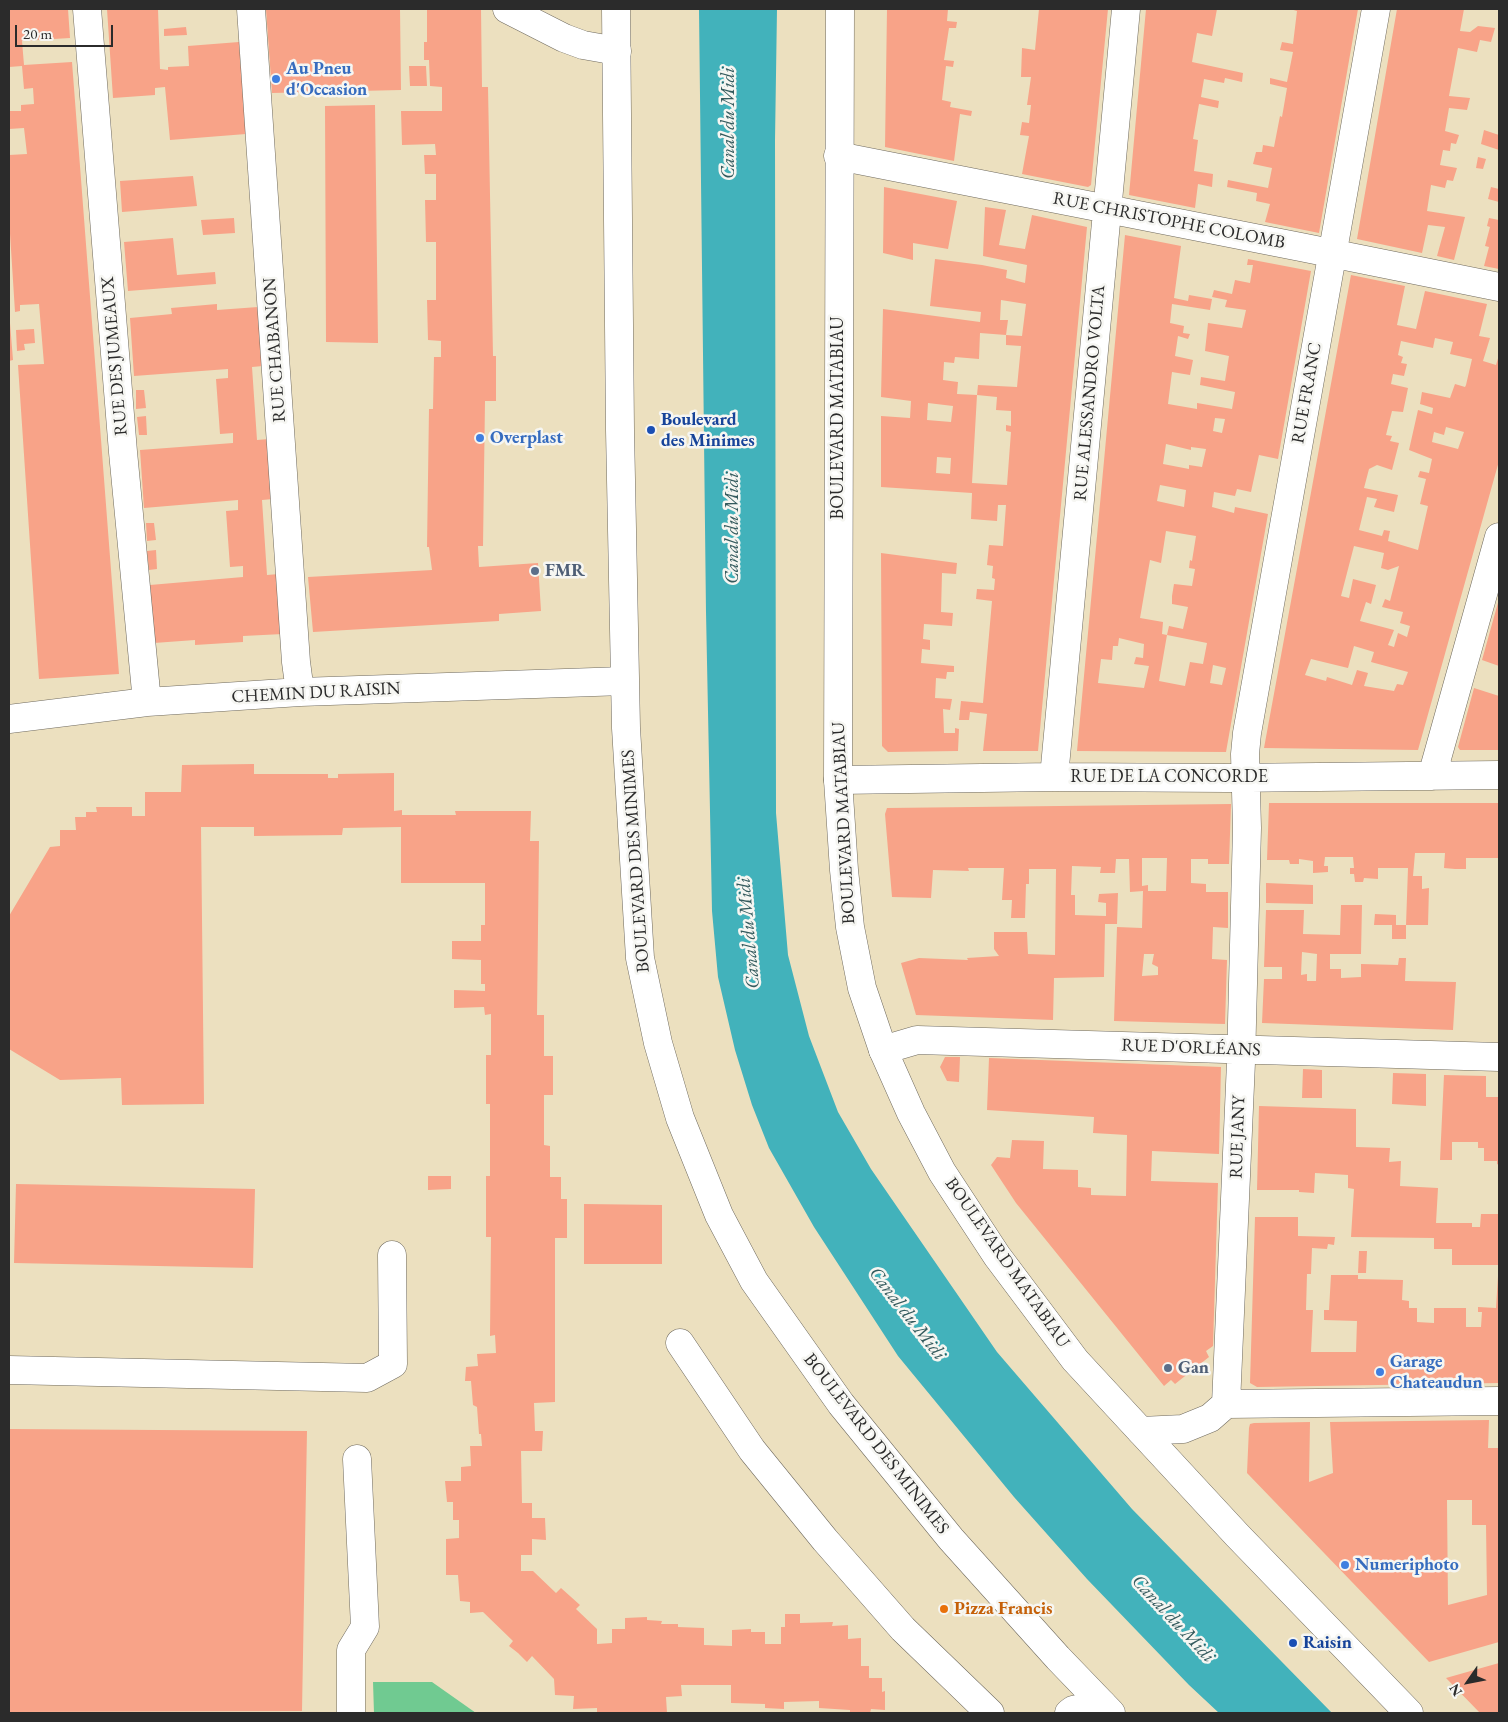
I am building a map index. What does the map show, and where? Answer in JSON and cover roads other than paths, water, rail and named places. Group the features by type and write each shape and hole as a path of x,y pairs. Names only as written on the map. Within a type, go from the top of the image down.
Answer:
{"street":[{"name":"RUE DES JUMEAUX","path":"88,9 122,452 146,702"},
{"name":"RUE CHABANON","path":"251,9 300,692"},
{"path":"507,9 564,38 583,45 617,51"},
{"name":"BOULEVARD DES MINIMES","path":"616,9 624,681 640,958 658,1043 680,1118 719,1215 754,1280 841,1404 951,1539 1104,1710"},
{"name":"BOULEVARD MATABIAU","path":"840,9 838,156 838,780 850,927 862,988 883,1050 911,1113 942,1172 997,1256 1076,1360 1237,1536 1408,1713"},
{"name":"RUE ALESSANDRO VOLTA","path":"1054,777 1126,9"},
{"name":"RUE FRANC","path":"1246,778 1245,754 1247,733 1376,9"},
{"name":"RUE CHRISTOPHE COLOMB","path":"838,156 1106,210 1332,252 1499,287"},
{"path":"1432,776 1499,537"},
{"name":"CHEMIN DU RAISIN","path":"9,719 146,702 300,692 624,681"},
{"name":"RUE DE LA CONCORDE","path":"838,780 1499,775"},
{"name":"RUE JANY","path":"1226,1404 1241,1049 1247,828 1246,778"},
{"name":"RUE D'ORLÉANS","path":"883,1050 917,1040 1499,1057"},
{"path":"9,1370 366,1378 393,1364 392,1254"},
{"path":"680,1343 752,1450 825,1540 904,1629 990,1713"},
{"path":"1141,1431 1184,1429 1210,1418 1226,1404 1499,1401"},
{"path":"351,1713 352,1650 365,1627 357,1458"},
{"path":"1069,1713 1074,1710 1104,1710"}],"water":[{"name":"Canal du Midi","path":"699,9 777,9 775,140 776,813 788,955 809,1036 838,1112 871,1169 997,1352 1132,1509 1332,1713 1219,1713 1189,1685 1087,1579 1014,1497 898,1356 814,1227 769,1148 752,1105 735,1050 718,977 712,911 706,612"}],"place":[{"name":"Au Pneu d'Occasion","path":"276,79"},
{"name":"Boulevard des Minimes","path":"651,430"},
{"name":"Overplast","path":"480,438"},
{"name":"FMR","path":"535,571"},
{"name":"Gan","path":"1168,1368"},
{"name":"Garage Chateaudun","path":"1380,1372"},
{"name":"Numeriphoto","path":"1345,1565"},
{"name":"Pizza Francis","path":"944,1609"},
{"name":"Raisin","path":"1293,1643"}]}
